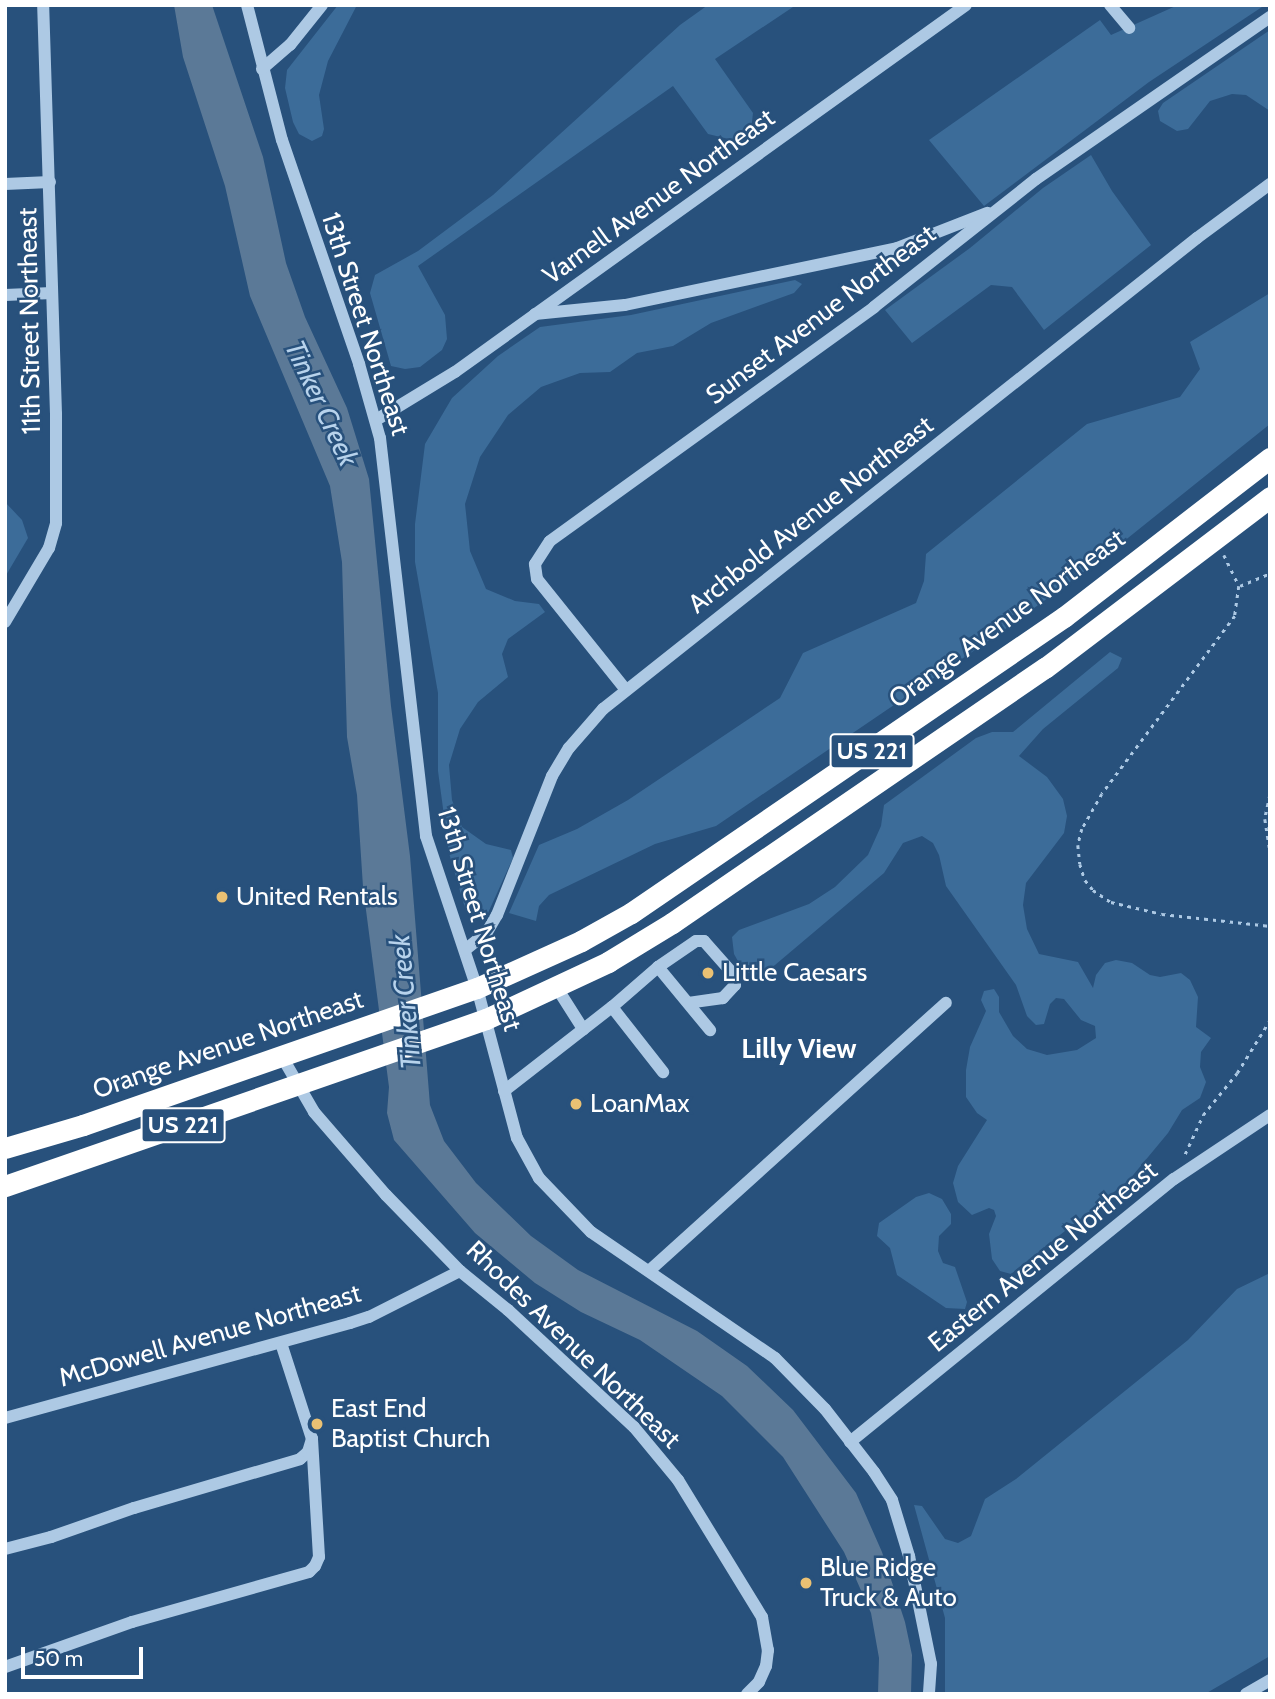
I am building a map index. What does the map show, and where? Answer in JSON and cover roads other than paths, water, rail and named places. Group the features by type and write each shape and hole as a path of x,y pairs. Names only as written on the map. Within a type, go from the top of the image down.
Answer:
{"highway":[{"name":"Orange Avenue Northeast","path":"5,1186 485,1019 557,988 641,943 912,761 1098,630 1204,529 1270,458"},
{"name":"Orange Avenue Northeast","path":"5,1148 83,1125 477,988 543,961 631,914 1064,617 1204,529 1270,498"}],"street":[{"name":"11th Street Northeast","path":"5,622 49,548 56,523 50,183 43,5"},
{"name":"13th Street Northeast","path":"247,5 262,69 298,189 376,420 390,503 421,809 440,884 477,988 517,1138 539,1178 591,1232 775,1358 804,1386 850,1441 892,1500 902,1527 931,1664 929,1694"},
{"path":"262,69 290,45 322,5"},
{"name":"Varnell Avenue Northeast","path":"376,420 455,372 966,5"},
{"path":"1110,5 1129,27"},
{"name":"Sunset Avenue Northeast","path":"626,690 537,579 535,564 550,541 874,307 1036,179 1270,17"},
{"path":"5,184 50,183"},
{"name":"Archbold Avenue Northeast","path":"465,950 487,932 497,915 552,776 585,728 626,690 1197,237 1270,184"},
{"path":"534,315 625,305 897,248 1000,207"},
{"path":"5,295 52,293"},
{"path":"893,736 912,761"},
{"path":"503,1091 612,1007 658,967 696,941 704,941 736,976 735,985 723,998 688,1003"},
{"path":"658,967 710,1030"},
{"path":"557,988 583,1029"},
{"path":"649,1271 946,1003"},
{"path":"612,1007 663,1072"},
{"name":"Rhodes Avenue Northeast","path":"281,1055 296,1086 343,1150 460,1270 508,1310 634,1427 678,1480 762,1616 768,1650 766,1666 759,1682 747,1694"},
{"name":"Eastern Avenue Northeast","path":"850,1441 1174,1179 1270,1115"},
{"name":"McDowell Avenue Northeast","path":"5,1418 369,1317 460,1270"},
{"path":"5,1667 132,1622 309,1572 319,1557 312,1439 281,1343"},
{"path":"5,1549 300,1460 308,1452 312,1439"},
{"path":"1246,1694 1270,1679"}],"water":[{"name":"Tinker Creek","path":"174,5 212,5 263,157 286,263 305,317 347,408 369,479 391,706 410,856 430,1105 444,1141 476,1183 531,1236 578,1270 697,1331 747,1366 793,1410 856,1493 882,1552 905,1622 912,1655 911,1694 878,1694 879,1658 871,1613 844,1552 783,1457 722,1396 640,1340 581,1312 535,1283 475,1233 394,1140 387,1113 389,1087 363,887 357,795 347,737 342,562 330,486 250,296 225,186 183,57"}],"place":[{"name":"United Rentals","path":"222,897"},
{"name":"Little Caesars","path":"708,973"},
{"name":"LoanMax","path":"576,1104"},
{"name":"East End Baptist Church","path":"317,1424"},
{"name":"Blue Ridge Truck & Auto","path":"806,1583"}],"district":[{"name":"Lilly View","path":"799,1048"}]}
